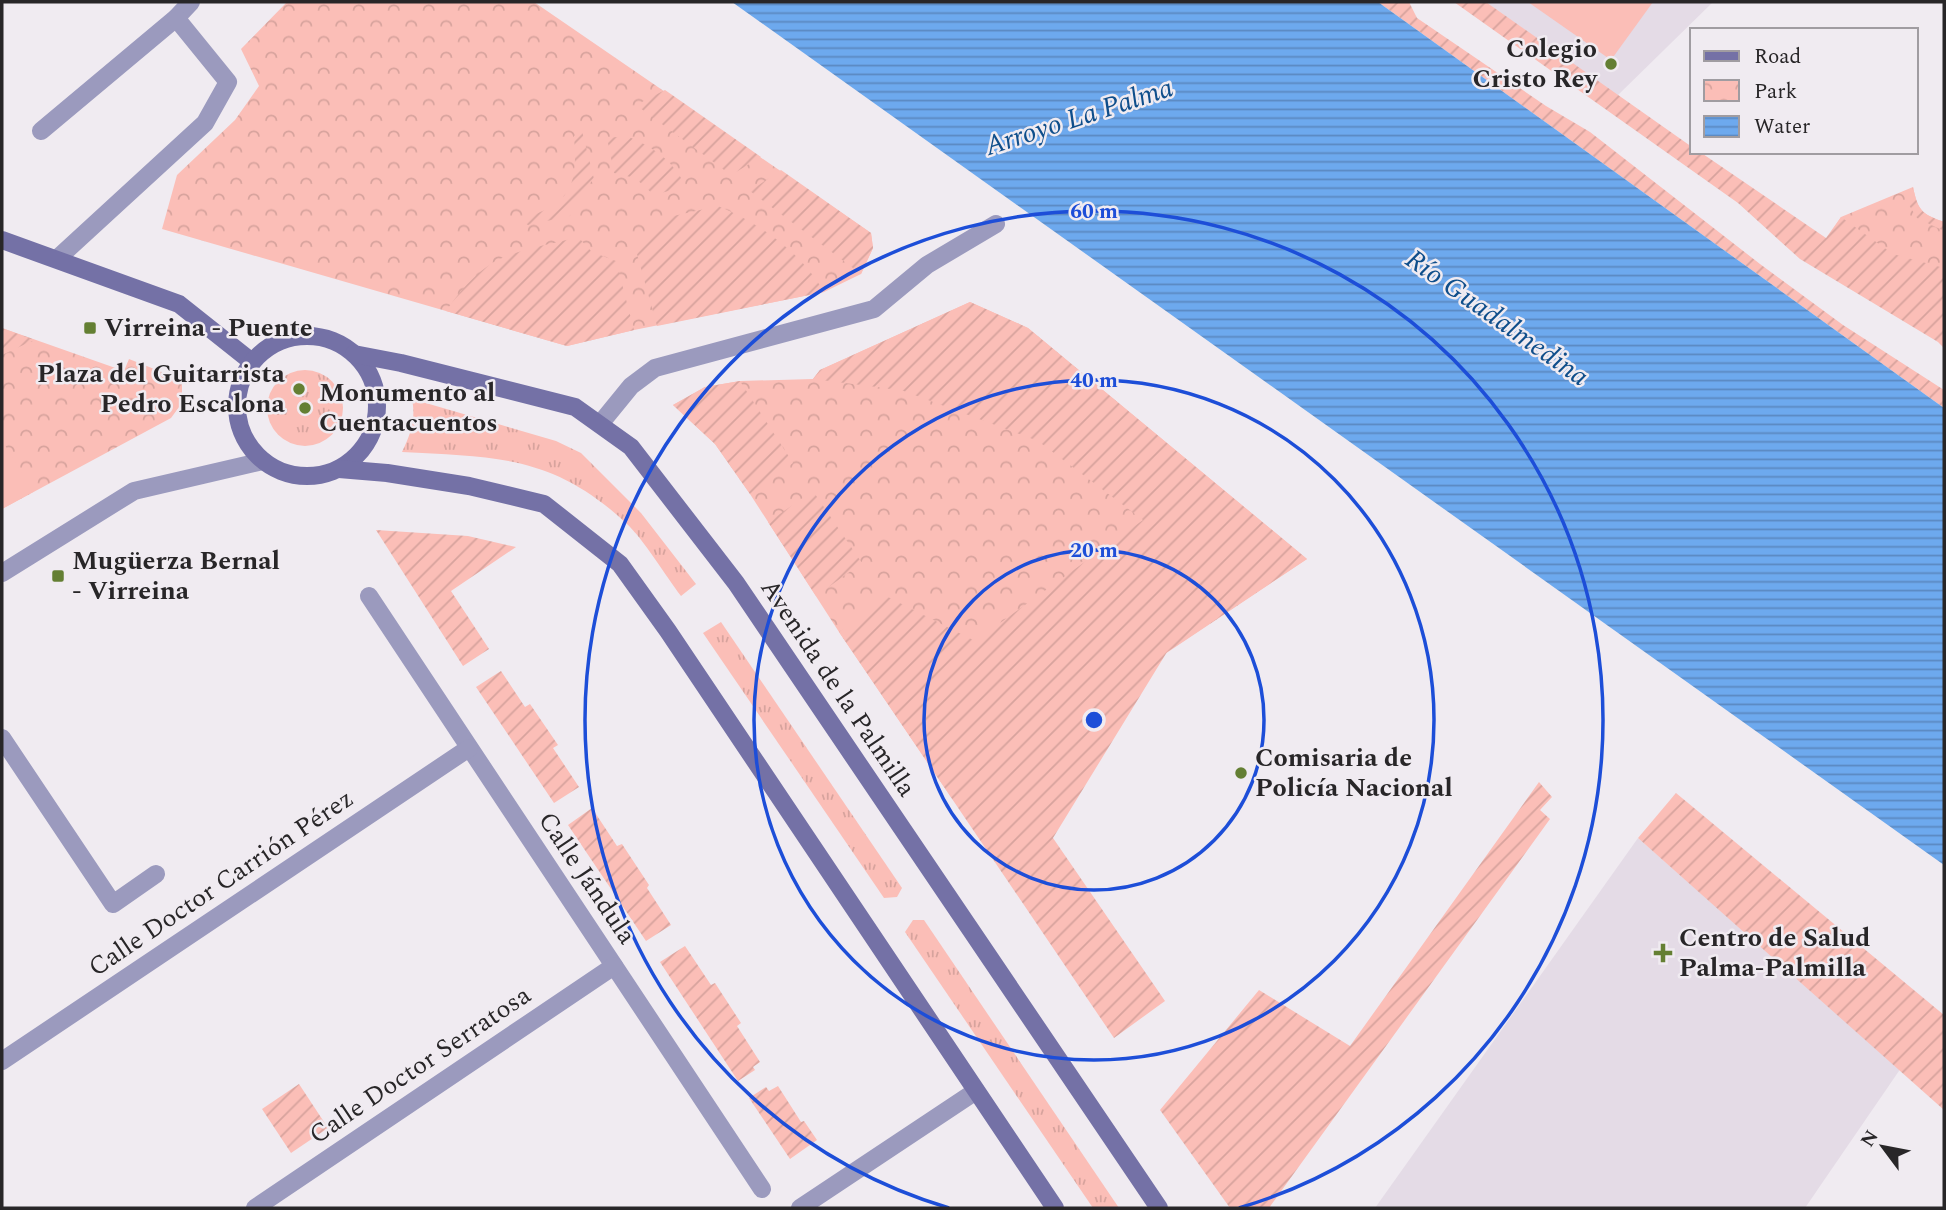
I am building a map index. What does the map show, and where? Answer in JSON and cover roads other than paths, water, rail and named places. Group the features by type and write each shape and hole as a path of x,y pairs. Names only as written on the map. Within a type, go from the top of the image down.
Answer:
{"main road":[{"path":"2,240 58,258 179,304 252,362"},
{"path":"301,336 330,340 355,354 368,372 376,393 376,415 370,436 357,455 339,469 300,477 281,472 263,461 250,448 237,415 237,396 252,362 275,345 301,336"},
{"name":"Avenida de la Palmilla","path":"355,354 575,407 631,447 736,583 1159,1208"},
{"path":"339,469 387,473 469,486 544,504 620,564 668,631 1055,1208"}],"street":[{"path":"41,131 176,18 191,2"},
{"path":"58,258 205,123 228,82 176,18"},
{"path":"600,424 631,386 654,368 873,309 927,265 996,224"},
{"path":"2,573 134,491 263,461"},
{"name":"Calle Jándula","path":"369,596 762,1189"},
{"path":"2,738 113,904 156,874"},
{"name":"Calle Doctor Carrión Pérez","path":"2,1061 470,748"},
{"name":"Calle Doctor Serratosa","path":"255,1208 614,966"},
{"path":"800,1208 976,1091"}],"water":[{"path":"732,2 1378,2 1944,408 1944,865"}],"place":[{"name":"Colegio Cristo Rey","path":"1611,64"},
{"name":"Virreina - Puente","path":"90,328"},
{"name":"Plaza del Guitarrista Pedro Escalona","path":"299,389"},
{"name":"Monumento al Cuentacuentos","path":"305,408"},
{"name":"Mugüerza Bernal - Virreina","path":"58,576"},
{"name":"Comisaria de Policía Nacional","path":"1241,773"},
{"name":"Centro de Salud Palma-Palmilla","path":"1663,953"}],"water label":[{"name":"Arroyo La Palma","path":"1079,117"},
{"name":"Río Guadalmedina","path":"1497,318"}]}
